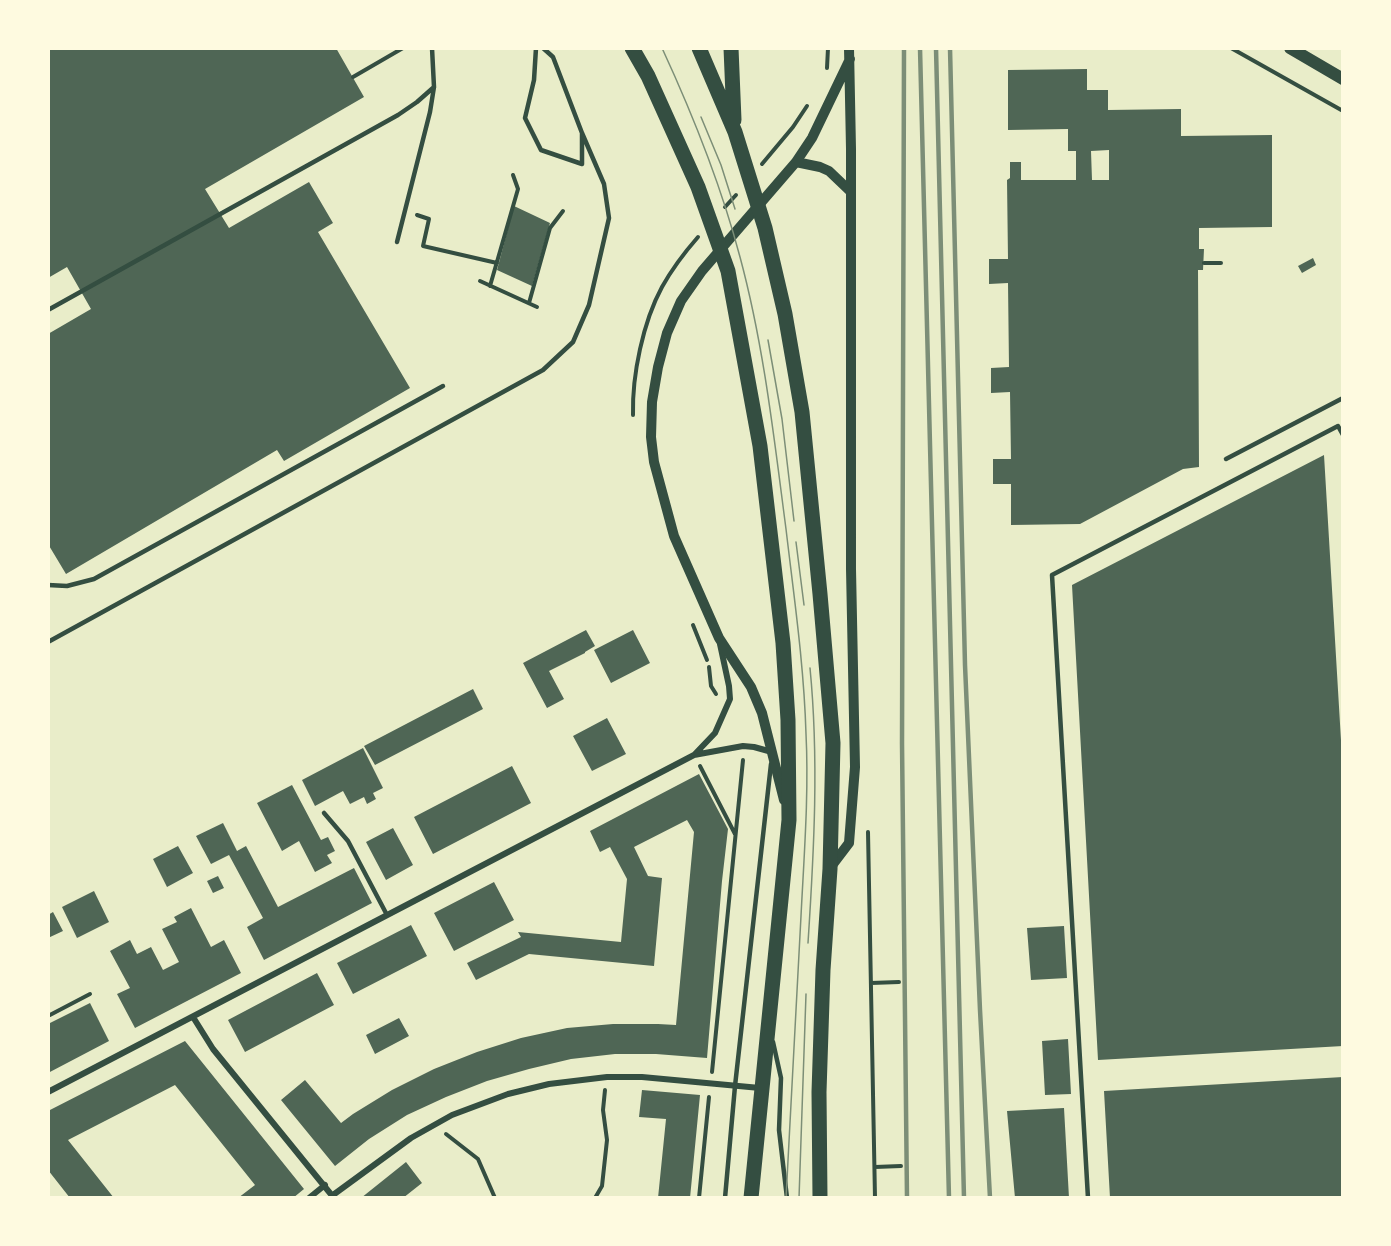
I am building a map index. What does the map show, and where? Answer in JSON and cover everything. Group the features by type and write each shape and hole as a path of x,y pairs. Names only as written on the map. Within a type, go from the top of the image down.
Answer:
{"main road":[{"path":"632,48 648,76 698,188 728,271 760,446 783,643 788,720 789,820 752,1198"},
{"path":"699,48 737,138 765,228 785,314 802,412 832,743 830,869 823,970 819,1092 820,1198"},
{"path":"731,48 737,138"},
{"path":"1290,48 1343,79"}],"street":[{"path":"789,820 762,713 751,687 719,638 674,536 654,462 651,437 654,393 667,333 681,301 702,271 796,162 812,138 850,53"},
{"path":"830,869 849,843 855,767 850,569 850,53"},
{"path":"796,162 829,171 851,192"},
{"path":"694,755 715,733 730,699 719,638"},
{"path":"48,1092 694,755 742,746 773,752"},
{"path":"192,1017 213,1049 334,1197 402,1144 434,1125 452,1115 508,1094 549,1084 607,1077 642,1077 763,1088"},
{"path":"309,1198 325,1185"}],"lane":[{"path":"397,242 430,112 434,87 432,48"},
{"path":"536,48 534,80 525,118 541,150 582,164 582,133"},
{"path":"48,642 543,370 573,342 589,305 609,218 604,184 553,57 543,48"},
{"path":"48,310 398,115 434,87"},
{"path":"48,585 68,586 94,579 443,386"},
{"path":"1226,459 1343,398"},
{"path":"1088,1198 1052,575 1338,426 1343,435"},
{"path":"725,1198 735,1086 773,752"},
{"path":"324,813 348,841 387,915"},
{"path":"768,1025 781,1078 779,1131 787,1198"}],"path":[{"path":"353,77 403,48"},
{"path":"1231,48 1343,111"},
{"path":"759,168 793,127"},
{"path":"490,286 518,189 513,175"},
{"path":"722,210 737,193"},
{"path":"529,303 550,228 563,211"},
{"path":"405,212 429,219 423,246 497,263"},
{"path":"634,423 635,377 645,328 661,289 675,266 700,235"},
{"path":"1204,263 1221,263"},
{"path":"480,282 537,307"},
{"path":"691,620 708,663 711,686 726,708"},
{"path":"699,1198 736,835 743,759 742,746"},
{"path":"694,755 736,835"},
{"path":"871,983 899,982"},
{"path":"48,1016 90,994"},
{"path":"595,1198 602,1186 607,1140 603,1110 607,1077"},
{"path":"434,1125 478,1159 495,1198"},
{"path":"874,1167 901,1166"}],"building":[{"path":"48,48 336,48 364,97 205,189 229,228 309,182 333,223 318,232 410,388 284,461 277,450 66,574 48,544 48,334 91,309 67,267 48,278"},
{"path":"1087,69 1087,90 1108,90 1108,110 1181,109 1181,136 1272,135 1272,227 1199,228 1199,249 1204,249 1203,270 1198,270 1199,467 1183,469 1080,524 1011,525 1011,484 993,484 993,459 1011,459 1010,392 991,393 991,368 1009,367 1008,283 989,284 989,259 1008,259 1007,180 1010,178 1010,162 1021,162 1021,180 1076,180 1076,151 1068,151 1068,129 1008,130 1008,70","holes":["1109,150 1109,180 1092,180 1091,151"]},
{"path":"514,206 550,223 532,286 497,270"},
{"path":"1313,258 1316,265 1302,273 1298,266"},
{"path":"1324,455 1343,774 1343,1046 1098,1060 1072,585"},
{"path":"586,630 595,646 549,671 564,699 547,708 523,663"},
{"path":"633,630 650,663 611,683 594,650"},
{"path":"473,689 483,709 375,765 364,746"},
{"path":"607,718 626,754 592,771 573,736"},
{"path":"363,748 383,788 373,793 376,799 367,804 364,797 350,804 343,791 315,806 302,780"},
{"path":"512,766 531,803 433,854 414,817"},
{"path":"699,774 728,829 707,1058 615,1054 571,1059 487,1081 407,1115 369,1139 335,1166 281,1100 305,1080 341,1123 392,1090 434,1069 521,1038 567,1028 613,1024 676,1025 694,832 687,820 634,847 648,876 662,878 654,966 529,954 476,980 467,963 521,937 518,932 621,942 627,879 610,847 600,852 590,831"},
{"path":"292,785 321,840 328,837 335,851 327,855 332,863 315,872 299,841 282,851 257,803"},
{"path":"223,823 237,851 246,846 278,907 354,868 372,903 264,960 247,927 263,918 229,855 211,864 196,836"},
{"path":"393,828 413,865 386,880 366,842"},
{"path":"178,846 193,873 167,887 153,859"},
{"path":"218,876 224,888 213,893 207,881"},
{"path":"494,882 514,920 454,951 434,913"},
{"path":"94,891 109,922 77,938 62,907"},
{"path":"191,908 211,947 224,940 241,973 135,1028 117,994 130,988 110,951 130,940 137,954 151,947 163,970 179,962 162,929 177,922 174,917"},
{"path":"53,912 63,931 48,938 48,915"},
{"path":"411,925 427,956 353,994 337,963"},
{"path":"1064,926 1067,978 1031,980 1027,928"},
{"path":"317,973 334,1005 245,1052 228,1020"},
{"path":"90,1003 109,1041 48,1073 48,1024"},
{"path":"399,1018 409,1036 375,1054 366,1035"},
{"path":"1068,1039 1071,1094 1045,1095 1042,1041"},
{"path":"185,1041 304,1189 293,1198 238,1198 255,1185 175,1085 68,1140 114,1198 70,1198 48,1170 48,1111"},
{"path":"1343,1077 1343,1198 1110,1198 1104,1091"},
{"path":"642,1090 700,1095 690,1198 658,1198 666,1119 639,1117"},
{"path":"1064,1108 1069,1198 1015,1198 1007,1111"},
{"path":"406,1162 422,1183 403,1198 361,1198"}],"tram line":[{"path":"662,48 685,99 715,177 732,230 756,324 768,392 798,631 805,708 807,802 786,1198"},
{"path":"701,117 721,165 735,209"},
{"path":"768,340 782,419 794,521"},
{"path":"796,542 804,605"},
{"path":"808,943 814,840 815,771 810,668"},
{"path":"799,1198 806,994"}],"railway":[{"path":"904,48 902,743 907,1198"},
{"path":"920,48 949,1198"},
{"path":"936,48 964,1198"},
{"path":"950,48 965,665 990,1198"}]}
